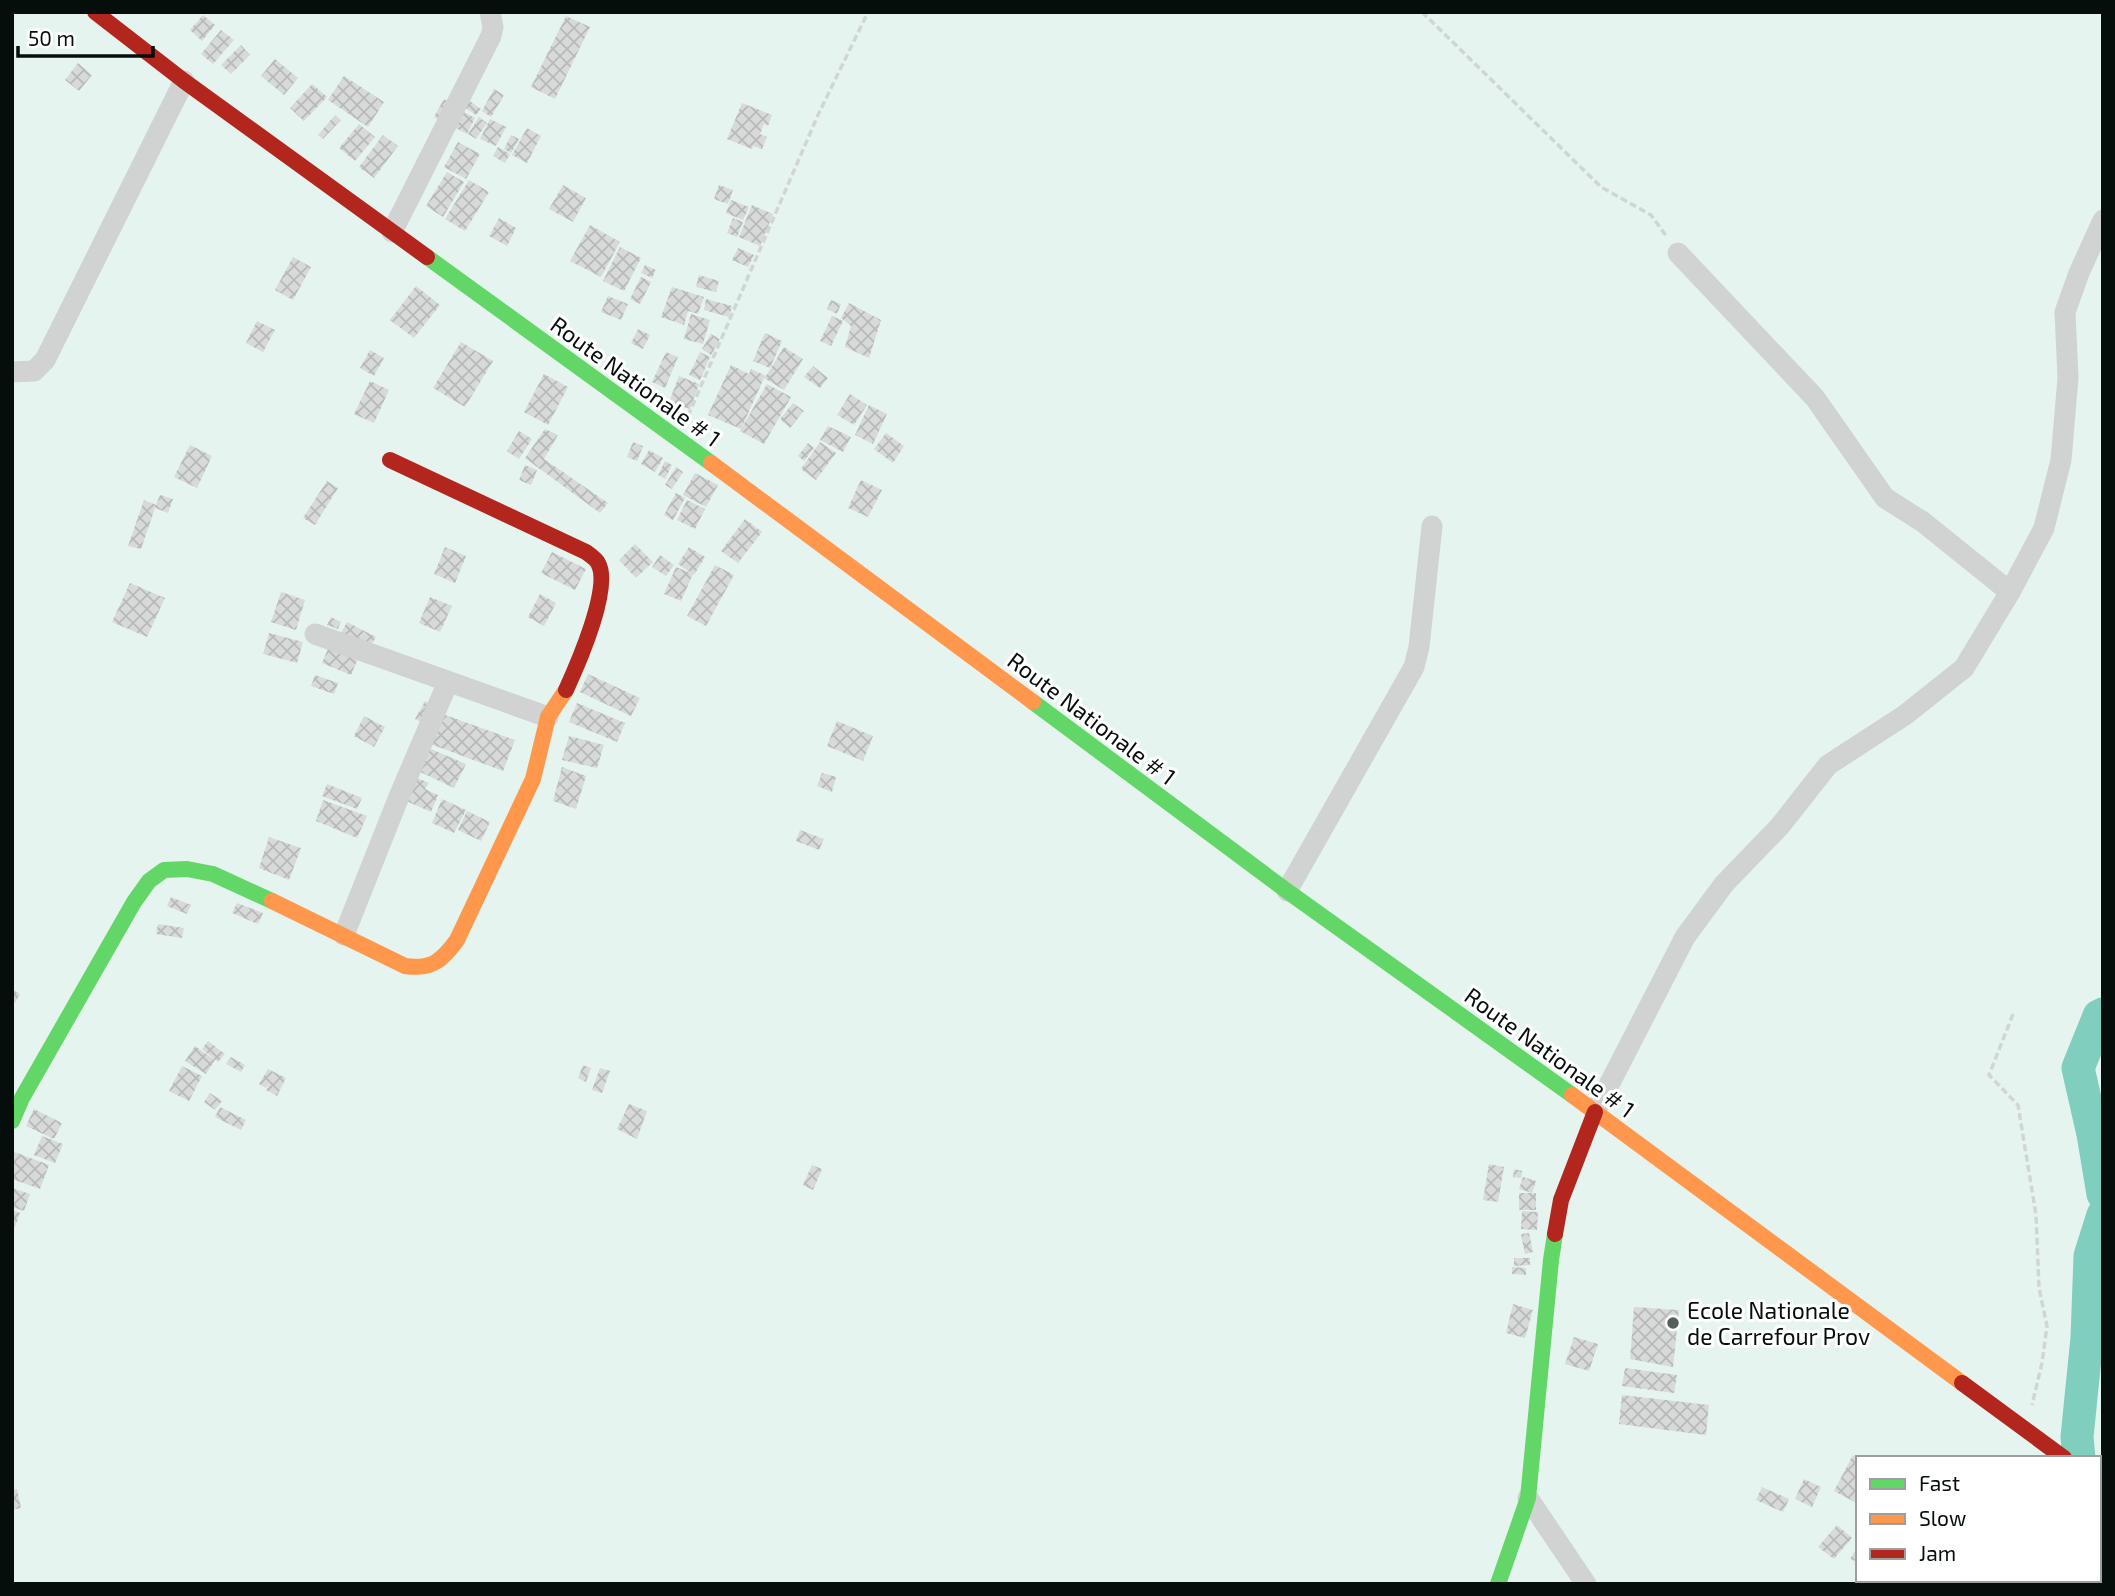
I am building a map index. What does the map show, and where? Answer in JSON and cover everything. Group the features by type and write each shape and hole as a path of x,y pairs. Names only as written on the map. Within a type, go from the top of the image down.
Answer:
{"main road":[{"name":"Route Nationale # 1","path":"95,12 184,81 678,439 1287,891 1595,1112 2060,1455"},
{"path":"12,1121 22,1098 134,902 149,881 164,870 187,869 213,874 344,934 405,966 419,968 432,964 445,957 457,940 533,779 548,717 564,695 582,654 599,598 602,576 598,562 586,552 390,460"},
{"path":"1498,1584 1528,1498 1552,1261 1561,1200 1595,1112"}],"street":[{"path":"392,232 491,36 494,27 490,12"},
{"path":"12,372 34,371 45,360 184,81"},
{"path":"1595,1112 1685,937 1724,884 1780,826 1828,765 1905,715 1965,668 2010,592 2044,528 2062,446 2068,378 2065,312 2103,220"},
{"path":"1678,253 1815,398 1885,498 1923,522 2010,592"},
{"path":"1287,891 1414,667 1419,647 1432,526"},
{"path":"315,634 548,717"},
{"path":"344,934 448,682"},
{"path":"1528,1498 1586,1584"}],"path":[{"path":"678,439 818,115 868,12"},
{"path":"1422,12 1601,187 1651,215 1678,253"},
{"path":"2013,1014 1989,1075 2018,1105 2036,1215 2039,1288 2047,1326 2042,1363 2025,1430"}],"building":[{"path":"203,15 215,25 202,41 190,30"},
{"path":"566,16 590,27 555,99 531,87"},
{"path":"221,30 234,40 213,64 201,54"},
{"path":"241,45 250,55 231,74 221,65"},
{"path":"275,59 298,78 284,95 261,76"},
{"path":"78,63 92,75 79,91 65,80"},
{"path":"344,76 384,102 368,127 328,100"},
{"path":"312,84 327,97 304,121 290,108"},
{"path":"494,89 504,95 491,117 482,111"},
{"path":"444,99 455,106 444,123 434,117"},
{"path":"470,101 481,109 476,115 465,108"},
{"path":"742,103 772,115 768,126 764,124 760,134 767,137 762,149 753,146 752,149 727,139"},
{"path":"457,108 475,118 467,134 448,124"},
{"path":"335,115 341,120 323,139 318,135"},
{"path":"479,117 487,123 476,139 468,134"},
{"path":"490,119 506,127 496,146 480,139"},
{"path":"359,124 375,137 355,161 339,148"},
{"path":"527,128 541,136 527,163 512,155"},
{"path":"383,135 398,146 374,178 359,167"},
{"path":"511,135 519,139 511,153 504,149"},
{"path":"458,142 480,154 466,179 444,167"},
{"path":"498,147 510,154 505,163 493,156"},
{"path":"447,172 464,182 443,217 426,206"},
{"path":"469,180 489,192 465,231 445,219"},
{"path":"563,185 586,198 573,222 549,209"},
{"path":"719,185 733,190 728,204 714,199"},
{"path":"731,200 749,207 743,220 726,213"},
{"path":"752,205 773,214 760,246 739,237"},
{"path":"499,218 516,228 507,246 489,236"},
{"path":"733,218 743,222 737,237 727,233"},
{"path":"590,225 620,242 601,277 570,261"},
{"path":"620,247 641,258 624,291 603,281"},
{"path":"738,248 754,255 748,267 732,260"},
{"path":"293,257 311,267 293,300 275,290"},
{"path":"645,265 656,270 652,278 641,273"},
{"path":"699,275 719,281 716,292 696,287"},
{"path":"641,277 651,282 640,304 630,299"},
{"path":"416,286 440,305 414,338 390,320"},
{"path":"672,287 704,297 698,314 688,311 684,325 661,317"},
{"path":"608,296 628,304 621,320 601,312"},
{"path":"706,299 732,306 729,317 704,310"},
{"path":"831,300 841,304 837,314 827,309"},
{"path":"849,303 881,320 869,358 845,347 851,326 841,318"},
{"path":"691,314 710,320 703,344 684,339"},
{"path":"832,316 843,321 831,346 820,341"},
{"path":"257,321 275,330 263,352 246,343"},
{"path":"638,329 650,335 643,349 631,343"},
{"path":"765,333 782,341 770,368 753,361"},
{"path":"711,334 720,339 711,355 702,349"},
{"path":"461,342 493,361 465,407 433,388"},
{"path":"784,347 803,359 784,390 764,378 741,429 708,415 731,365 749,374 751,369 766,376"},
{"path":"370,350 384,358 374,376 360,368"},
{"path":"666,352 678,357 665,388 652,382"},
{"path":"700,352 710,357 700,380 689,375"},
{"path":"813,366 828,378 820,388 804,377"},
{"path":"544,374 568,387 548,425 524,412"},
{"path":"679,376 699,384 690,409 669,402"},
{"path":"370,381 389,390 374,423 354,414"},
{"path":"767,384 791,397 764,444 740,431"},
{"path":"850,394 867,405 854,425 837,415"},
{"path":"793,403 804,411 790,428 780,419"},
{"path":"869,405 887,414 873,444 855,435"},
{"path":"828,426 851,437 843,452 820,440"},
{"path":"545,429 558,435 544,459 608,503 600,513 525,458"},
{"path":"519,431 532,439 519,459 507,451"},
{"path":"886,433 904,446 893,463 874,449"},
{"path":"633,442 643,446 637,461 627,457"},
{"path":"820,442 836,453 816,480 801,469"},
{"path":"808,443 814,448 804,461 798,456"},
{"path":"190,445 212,456 197,488 174,477"},
{"path":"649,450 663,458 655,472 641,464"},
{"path":"665,461 672,465 665,479 658,475"},
{"path":"525,465 537,470 531,485 519,480"},
{"path":"676,467 683,472 672,489 665,485"},
{"path":"695,473 718,485 706,507 683,495"},
{"path":"861,480 882,490 868,517 848,508"},
{"path":"327,481 338,488 315,525 303,518"},
{"path":"676,493 685,498 673,520 664,515"},
{"path":"160,495 173,499 168,513 155,508 141,549 128,546 144,500 156,505"},
{"path":"687,500 705,509 695,529 677,520"},
{"path":"745,519 762,532 738,563 721,551"},
{"path":"635,544 653,562 636,578 619,560"},
{"path":"445,547 466,556 455,583 434,574"},
{"path":"689,547 705,557 694,575 678,564"},
{"path":"552,552 586,569 575,590 541,573"},
{"path":"660,555 674,565 666,576 652,567"},
{"path":"715,565 734,575 706,626 687,616"},
{"path":"676,567 693,574 681,601 664,594"},
{"path":"130,583 165,598 147,637 112,622"},
{"path":"281,592 305,600 296,630 271,622"},
{"path":"540,594 556,603 544,626 528,617"},
{"path":"430,597 452,606 440,632 419,623"},
{"path":"331,617 341,622 338,629 327,625"},
{"path":"347,622 376,637 371,645 341,633"},
{"path":"269,633 303,642 297,663 263,654"},
{"path":"330,644 359,656 351,675 322,663"},
{"path":"588,674 640,698 631,716 580,692"},
{"path":"315,675 338,683 334,694 311,686"},
{"path":"425,701 435,706 427,725 415,719"},
{"path":"577,703 625,723 617,742 569,722"},
{"path":"437,712 515,740 503,771 425,742"},
{"path":"364,716 385,727 374,747 354,736"},
{"path":"837,721 873,736 863,761 827,746"},
{"path":"569,736 604,745 597,768 562,760"},
{"path":"424,746 466,764 454,788 414,769"},
{"path":"562,767 586,776 576,809 553,801"},
{"path":"822,773 836,777 832,792 817,786"},
{"path":"415,777 429,783 425,789 438,795 431,812 404,800"},
{"path":"327,784 362,798 357,809 322,796"},
{"path":"442,799 466,810 454,833 432,823"},
{"path":"323,800 367,816 357,838 316,821"},
{"path":"467,811 490,822 481,841 458,830"},
{"path":"800,830 824,839 819,850 796,841"},
{"path":"269,837 301,848 289,880 259,868"},
{"path":"171,897 191,905 187,914 167,906"},
{"path":"237,903 263,913 258,924 232,913"},
{"path":"158,924 184,928 182,938 156,934"},
{"path":"12,989 20,994 15,1003 12,1001"},
{"path":"208,1041 225,1054 218,1062 202,1049"},
{"path":"195,1046 215,1060 206,1074 185,1061"},
{"path":"231,1057 245,1065 241,1072 226,1064"},
{"path":"583,1065 591,1068 586,1082 578,1078"},
{"path":"182,1066 202,1076 189,1101 169,1091"},
{"path":"600,1068 610,1071 602,1093 592,1090"},
{"path":"268,1069 286,1078 277,1096 266,1090 271,1081 266,1088 259,1084"},
{"path":"210,1093 222,1101 215,1110 204,1102"},
{"path":"629,1104 647,1111 637,1139 617,1129"},
{"path":"220,1107 246,1120 241,1130 215,1117"},
{"path":"34,1109 62,1123 54,1139 26,1126"},
{"path":"42,1136 63,1144 55,1163 34,1155"},
{"path":"12,1151 49,1165 40,1189 12,1179"},
{"path":"1489,1164 1504,1167 1498,1202 1483,1200"},
{"path":"812,1165 822,1169 813,1190 803,1185"},
{"path":"1514,1169 1522,1171 1521,1178 1513,1177"},
{"path":"1523,1177 1536,1181 1532,1193 1519,1189"},
{"path":"12,1188 30,1194 24,1211 12,1207"},
{"path":"1519,1193 1536,1193 1536,1210 1519,1210"},
{"path":"12,1210 20,1213 13,1232 12,1232"},
{"path":"1522,1211 1538,1212 1537,1230 1521,1229"},
{"path":"1529,1233 1533,1252 1525,1254 1521,1234"},
{"path":"1514,1258 1530,1258 1530,1265 1514,1266"},
{"path":"1512,1267 1526,1268 1526,1275 1512,1274"},
{"path":"1513,1304 1533,1310 1525,1338 1506,1333"},
{"path":"1634,1307 1679,1310 1673,1367 1630,1359"},
{"path":"1574,1337 1598,1344 1589,1371 1565,1364"},
{"path":"1625,1368 1677,1375 1674,1393 1622,1386"},
{"path":"1622,1395 1709,1405 1706,1435 1619,1424"},
{"path":"1853,1455 1856,1457 1856,1503 1834,1491"},
{"path":"1804,1479 1821,1487 1812,1507 1795,1499"},
{"path":"1762,1487 1789,1499 1783,1512 1756,1500"},
{"path":"17,1489 21,1508 12,1510 12,1490"},
{"path":"1837,1525 1852,1538 1834,1559 1818,1547"},
{"path":"1856,1549 1856,1561 1850,1559"},
{"path":"1898,1582 1974,1582 1973,1584"},
{"path":"2040,1582 2043,1584 2025,1584"}],"waterway":[{"path":"2103,1014 2099,1016 2078,1068 2103,1194"},
{"path":"2079,1456 2077,1437 2087,1338 2090,1256 2103,1215"}],"traffic: fast":[{"path":"427,257 711,463"},
{"path":"1033,702 1287,891 1572,1095"},
{"path":"12,1121 22,1098 134,902 149,881 164,870 187,869 213,874 272,901"},
{"path":"1498,1584 1528,1498 1555,1234"}],"traffic: slow":[{"path":"711,463 1033,702"},
{"path":"272,901 405,966 422,967 441,959 457,940 533,779 548,717 566,690"},
{"path":"1572,1095 1962,1383"}],"traffic: jam":[{"path":"95,12 184,81 427,257"},
{"path":"390,460 586,552 597,562 601,574 597,607 585,646 566,690"},
{"path":"1555,1234 1561,1200 1595,1112"},
{"path":"1962,1383 2061,1456"}],"place":[{"name":"Ecole Nationale de Carrefour Prov","path":"1673,1323"}]}
